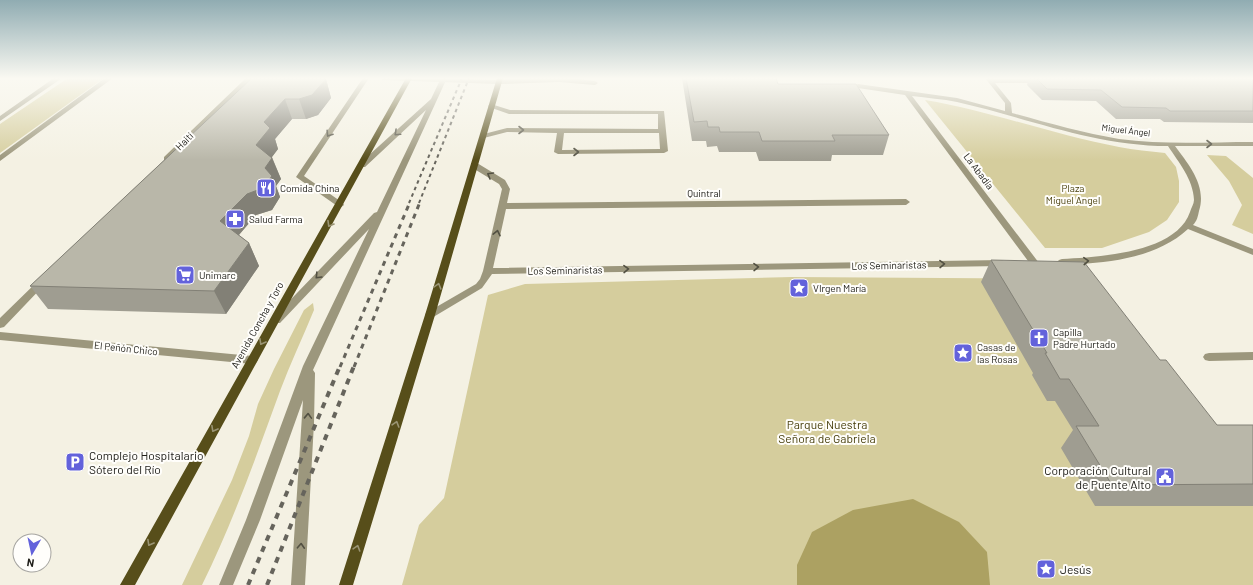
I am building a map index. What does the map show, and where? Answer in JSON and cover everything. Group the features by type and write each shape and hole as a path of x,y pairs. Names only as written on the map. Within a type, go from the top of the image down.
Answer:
{"main road":[{"name":"Avenida Concha y Toro","path":"127,585 395,105"},
{"path":"346,585 430,315 491,106"}],"street":[{"path":"0,119 20,105"},
{"path":"0,159 73,105"},
{"name":"Haití","path":"158,167 222,105"},
{"path":"340,205 300,178 348,105"},
{"path":"362,165 427,105"},
{"path":"226,585 253,520 309,366 432,105"},
{"name":"La Abadia","path":"916,105 1034,263"},
{"name":"Miguel Ángel","path":"978,105 1088,135 1120,141 1170,144 1253,144"},
{"path":"1008,105 1009,114"},
{"path":"491,106 509,112 662,112 664,152 558,152 561,130"},
{"path":"483,137 507,130 662,131"},
{"name":"Los Seminaristas","path":"488,271 1096,261 1145,251 1163,244 1188,226 1198,208 1200,198 1198,187 1188,165 1170,144"},
{"path":"430,315 479,286 484,280 488,271 506,192 505,185 474,165"},
{"name":"Quintral","path":"503,206 906,202"},
{"path":"272,324 384,207"},
{"path":"1188,226 1253,252"},
{"path":"0,324 53,271"},
{"name":"El Peñón Chico","path":"0,336 252,360"},
{"path":"1208,356 1253,356"},
{"path":"298,585 308,423 309,366"}],"green space":[{"path":"28,105 66,105 0,153 0,124"},
{"name":"Plaza Miguel Angel","path":"929,105 951,105 1095,142 1125,148 1165,153 1176,167 1179,181 1179,202 1167,220 1149,232 1102,248 1045,248"},
{"path":"1207,155 1226,156 1253,178 1253,234 1232,225 1242,205 1229,181"},
{"name":"Parque Nuestra Señora de Gabriela","path":"792,277 1087,279 1204,427 1253,427 1253,585 402,585 419,525 444,498 488,295 525,284"},
{"path":"313,303 314,310 284,381 244,489 202,585 182,585 232,480 249,436 258,404 274,369 304,310"}],"shaded area":[{"path":"913,499 959,522 987,552 990,585 797,585 797,565 812,532 853,510"}],"building":[{"path":"223,105 279,105 264,122 270,128 256,145 272,158 265,168 272,176 263,188 247,194 220,221 249,243 214,291 30,286"},
{"path":"691,105 870,105 889,135 832,135 835,141 762,141 759,132 720,132 719,127 708,127 707,121 694,122"},
{"path":"1120,105 1253,105 1253,111 1170,111 1166,108 1122,107"},
{"path":"991,260 1084,262 1160,360 1166,360 1217,425 1253,425 1253,484 1112,485 1076,426 1099,426 1069,379 1060,379 1045,353 1047,353"}],"railway":[{"path":"409,203 450,105"},
{"path":"419,203 458,105"},
{"path":"340,367 410,202"},
{"path":"354,367 420,202"},
{"path":"248,585 340,366"},
{"path":"267,585 354,366"}],"place":[{"name":"Comida China","path":"266,188"},
{"name":"Salud Farma","path":"235,219"},
{"name":"Unimarc","path":"185,275"},
{"name":"VIrgen María","path":"799,288"},
{"name":"Capilla Padre Hurtado","path":"1039,338"},
{"name":"Casas de las Rosas","path":"963,353"},
{"name":"Complejo Hospitalario Sótero del Río","path":"75,462"},
{"name":"Corporación Cultural de Puente Alto","path":"1165,477"},
{"name":"Jesús","path":"1046,569"}]}
